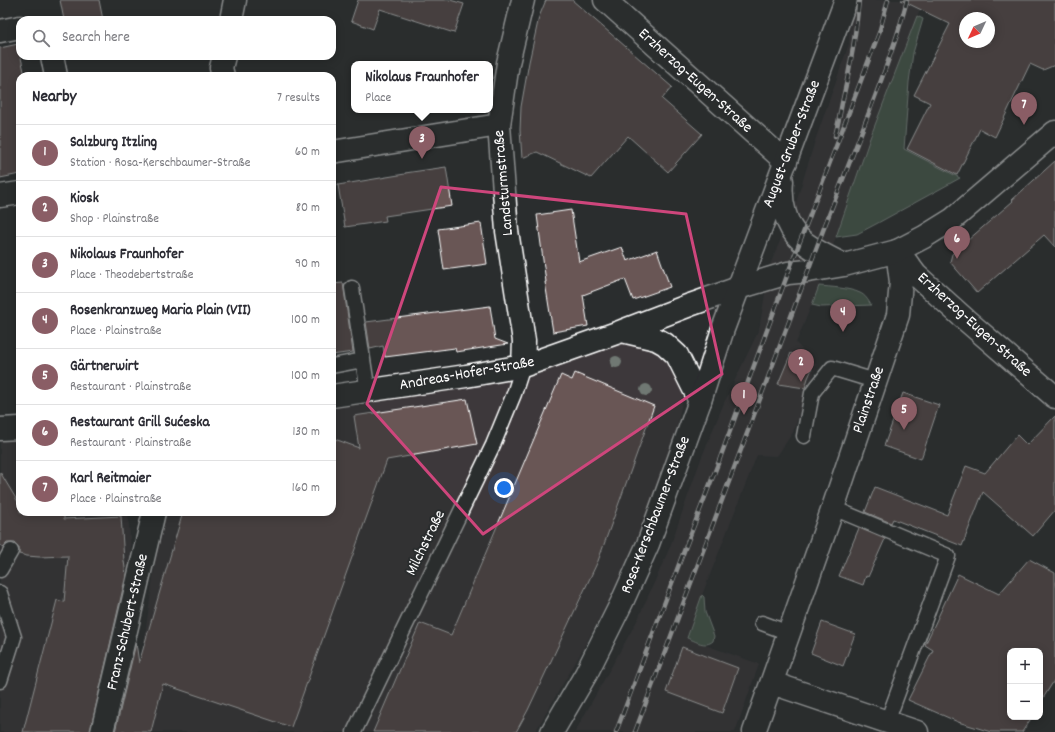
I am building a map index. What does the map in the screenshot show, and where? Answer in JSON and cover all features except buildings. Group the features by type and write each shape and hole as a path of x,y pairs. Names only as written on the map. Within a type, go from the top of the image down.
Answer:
{"street":[{"path":"232,16 235,0"},
{"name":"Landsturmstraße","path":"522,0 508,63 499,125 507,231 524,341 523,366"},
{"name":"Erzherzog-Eugen-Straße","path":"605,0 784,166"},
{"name":"August-Gruber-Straße","path":"738,288 846,0"},
{"path":"0,31 16,28"},
{"path":"53,60 55,72"},
{"path":"222,72 221,68 223,60"},
{"path":"336,151 499,125"},
{"path":"897,251 924,237 953,219 1055,132"},
{"path":"784,166 781,191 784,210 792,230 801,240 828,258 844,265"},
{"path":"0,196 16,194"},
{"name":"Erzherzog-Eugen-Straße","path":"897,251 916,275 1055,396"},
{"name":"Andreas-Hofer-Straße","path":"336,396 368,392 523,366 622,331 690,304 738,288 788,273 808,272 844,265 897,251"},
{"name":"Plainstraße","path":"754,732 833,508 898,315 901,282 897,251"},
{"name":"Rosa-Kerschbaumer-Straße","path":"552,732 586,674 622,602 648,544 700,401 738,288"},
{"path":"622,331 656,339 665,344 678,355 700,401"},
{"path":"0,429 16,428"},
{"name":"Franz-Schubert-Straße","path":"102,732 153,516"},
{"path":"772,683 917,732"}],"lane":[{"path":"352,288 368,392"},
{"path":"336,365 363,360"},
{"name":"Milchstraße","path":"354,732 493,445 514,394 523,366"},
{"path":"804,436 812,393 832,368 875,381"},
{"path":"833,508 948,556 887,722"},
{"path":"0,570 10,551"},
{"path":"0,593 14,637 0,681"},
{"path":"762,623 789,633"}],"highlighted area":[{"path":"441,187 686,214 722,374 483,534 367,404"}],"shaded area":[{"path":"851,0 922,0 920,9 870,138 819,286 796,343 817,365 793,432 777,456 757,455 687,637 759,664 735,732 575,732 638,619 670,547 701,459 724,403 759,330 770,265 796,203 815,141 849,44"},
{"path":"622,331 673,355 684,392 677,427 659,482 626,569 578,658 535,732 120,732 143,650 161,516 336,516 336,396 368,392"},
{"path":"16,428 16,516 128,516 133,578 91,732 0,732 0,429"}],"green space":[{"path":"917,16 923,19 913,53 909,82 904,149 960,178 857,234 836,237 870,138"},
{"path":"819,286 856,291 863,295 871,305 821,307 812,305"},
{"path":"702,595 704,597 705,612 714,636 713,641 707,644 687,638"}],"railway":[{"path":"835,136 848,77 859,0"},
{"path":"616,732 879,33 888,0"},
{"path":"635,732 818,243 884,73 896,39 907,0"}],"place":[{"name":"Karl Reitmaier","path":"1024,125"},
{"name":"Nikolaus Fraunhofer","path":"422,159"},
{"name":"Restaurant Grill Sućeska","path":"957,259"},
{"name":"Rosenkranzweg Maria Plain (VII)","path":"843,332"},
{"name":"Kiosk","path":"801,382"},
{"name":"Salzburg Itzling","path":"744,415"},
{"name":"Gärtnerwirt","path":"904,430"}]}
